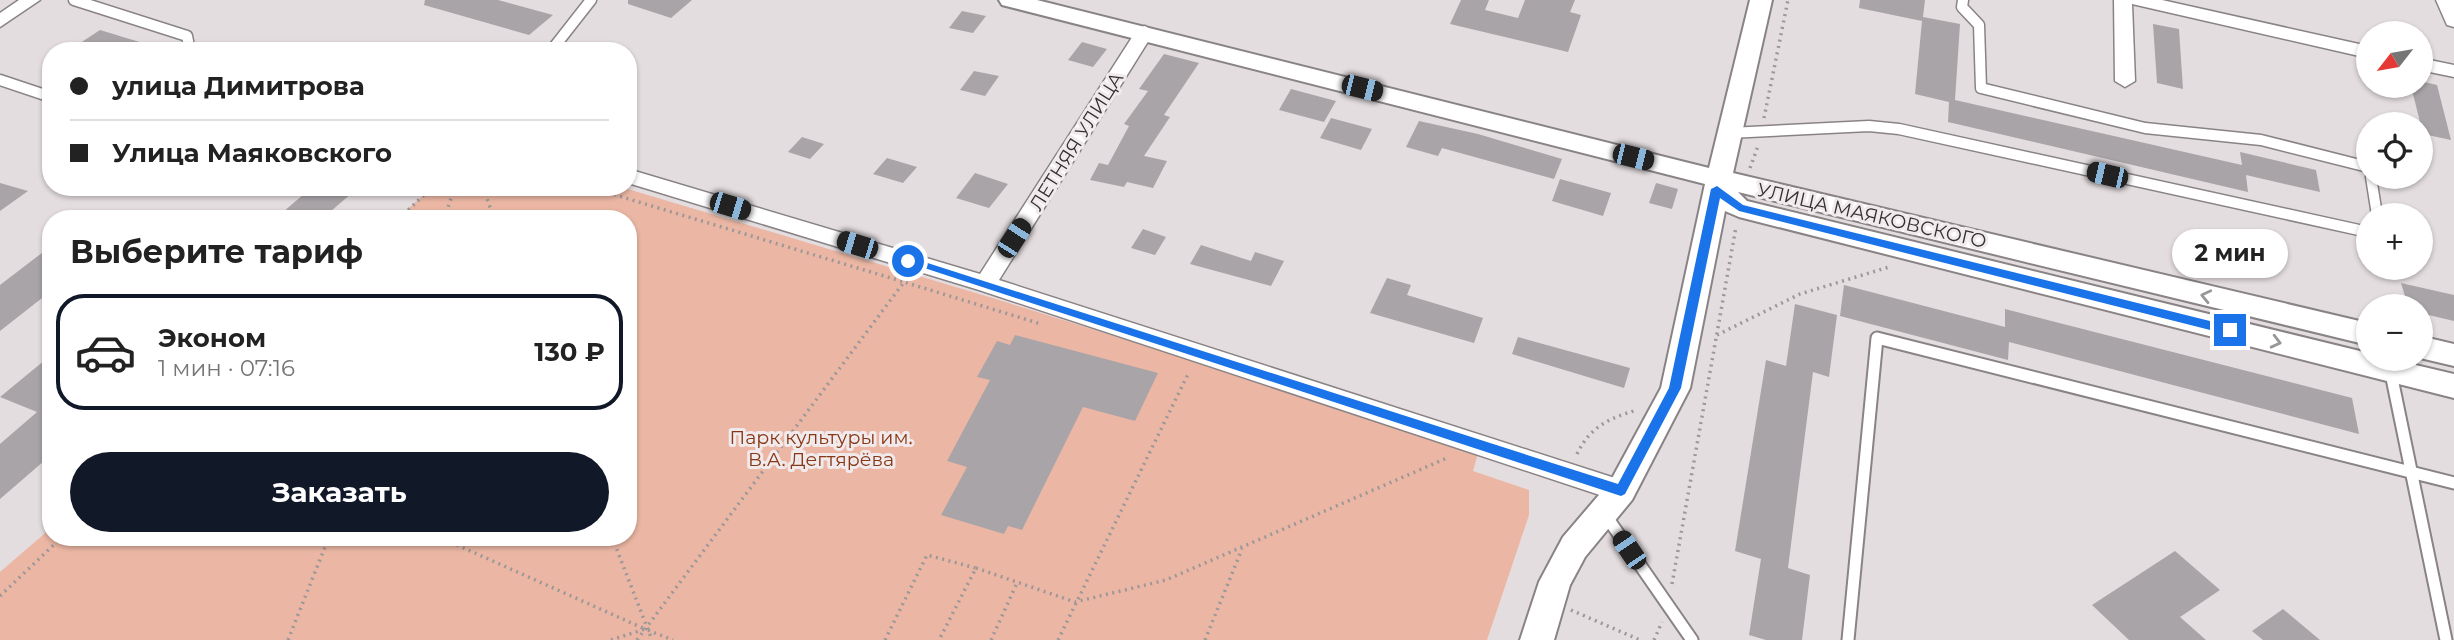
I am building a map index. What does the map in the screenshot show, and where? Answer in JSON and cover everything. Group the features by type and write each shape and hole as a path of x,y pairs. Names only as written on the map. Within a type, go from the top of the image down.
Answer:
{"street":[{"path":"0,21 31,0"},
{"name":"УЛИЦА МАЯКОВСКОГО","path":"1010,0 1145,32 2356,356"},
{"path":"1537,640 1555,582 1574,547 1612,501 1675,388 1729,190 1729,133 1761,0"},
{"path":"2123,0 2125,81"},
{"path":"2137,0 2356,49"},
{"path":"2445,0 2454,21"},
{"name":"ЛЕТНЯЯ УЛИЦА","path":"985,284 1145,32"},
{"path":"2433,67 2454,71"},
{"path":"637,179 985,284 1569,474 1612,501"},
{"name":"УЛИЦА МАЯКОВСКОГО","path":"1729,190 2356,331"},
{"path":"2433,350 2454,355"},
{"name":"УЛИЦА МАЯКОВСКОГО","path":"2408,371 2454,386"}],"lane":[{"path":"74,0 187,36 188,42"},
{"path":"558,42 591,0"},
{"path":"1963,0 1962,7 1979,25 1981,88 2145,128 2262,140 2356,164"},
{"path":"0,80 42,94"},
{"path":"1729,133 1869,126 1899,129 2356,229"},
{"path":"1849,640 1877,338 2454,483"},
{"path":"2391,371 2446,640"},
{"path":"1612,501 1668,606 1692,640"}],"path":[{"path":"1654,640 1668,606 1717,335 1729,190 1761,133 1788,0"},
{"path":"408,210 422,196"},
{"path":"619,196 1048,326"},
{"path":"1717,335 1778,302 1847,275 1893,266"},
{"path":"637,640 904,282"},
{"path":"1058,640 1190,370 1177,366"},
{"path":"1569,474 1585,435 1607,419 1643,408"},
{"path":"885,640 927,555 976,568 1075,603 1158,583 1447,458"},
{"path":"0,596 53,546"},
{"path":"288,640 325,546"},
{"path":"459,546 673,640"},
{"path":"615,546 645,629 652,640"},
{"path":"1205,640 1242,547"},
{"path":"939,640 976,568"},
{"path":"991,640 1017,583"},
{"path":"1550,601 1640,640"},
{"path":"611,640 645,629"}],"green space":[{"name":"Парк культуры им. В.А. Дегтярёва","path":"637,192 996,299 1479,450 1473,471 1529,490 1529,515 1487,640 0,640 0,572 42,536 42,546 637,546 637,210 406,210 423,196 637,196"}],"building":[{"path":"425,0 498,0 553,15 529,35 424,5"},
{"path":"628,0 692,0 671,18 628,4"},
{"path":"1461,0 1489,0 1485,10 1518,18 1525,0 1575,0 1570,12 1581,15 1568,52 1450,24"},
{"path":"1860,0 1925,0 1923,17 1960,24 1955,100 2242,165 2240,152 2316,170 2320,192 2246,175 2248,192 1948,122 1949,102 1915,94 1922,21 1859,8"},
{"path":"962,11 986,16 973,33 949,28"},
{"path":"2153,24 2179,29 2183,89 2157,83"},
{"path":"100,30 140,42 82,42"},
{"path":"1082,42 1107,49 1093,67 1068,60"},
{"path":"1164,54 1199,63 1164,115 1170,117 1144,156 1167,161 1153,188 1127,182 1124,187 1090,180 1099,163 1108,165 1129,126 1124,124 1148,91 1139,89"},
{"path":"974,71 999,76 985,96 960,90"},
{"path":"2433,84 2437,85 2451,140 2433,136 2433,112 2418,112 2414,98 2433,98"},
{"path":"1291,89 1336,101 1324,122 1279,110"},
{"path":"1331,118 1372,129 1361,150 1320,138"},
{"path":"1419,121 1478,134 1562,159 1554,179 1442,148 1438,156 1406,147"},
{"path":"802,137 824,144 810,159 788,152"},
{"path":"887,158 917,167 903,183 873,174"},
{"path":"975,173 1008,184 989,208 956,198"},
{"path":"1560,179 1611,193 1603,216 1552,201"},
{"path":"0,183 28,191 0,211"},
{"path":"1656,183 1678,189 1672,209 1649,203"},
{"path":"302,196 348,196 332,210 285,210"},
{"path":"1143,229 1166,237 1155,255 1131,248"},
{"path":"1201,245 1251,261 1255,252 1284,261 1271,286 1190,264"},
{"path":"42,253 42,298 0,331 0,285"},
{"path":"1387,278 1411,285 1407,295 1483,318 1474,343 1370,313"},
{"path":"2401,283 2454,295 2454,321 2433,316 2433,294 2404,294"},
{"path":"1844,285 2005,327 2005,309 2352,398 2359,434 2009,342 2008,360 1840,316"},
{"path":"1795,304 1837,315 1829,377 1813,372 1788,568 1810,575 1802,640 1766,640 1749,635 1761,559 1735,551 1766,360 1786,366"},
{"path":"1015,335 1158,373 1135,421 1083,407 1022,530 1008,526 1004,534 941,515 967,467 947,461 990,380 977,377 997,341 1010,345"},
{"path":"1518,337 1630,368 1624,388 1512,354"},
{"path":"42,362 42,463 0,499 0,444 37,412 0,397"},
{"path":"2175,551 2220,590 2180,617 2206,640 2129,640 2092,605"},
{"path":"2283,609 2320,640 2263,640 2252,631"}],"route":[{"path":"908,261 1621,491 1675,388 1717,189 1739,208 2230,330"}]}
